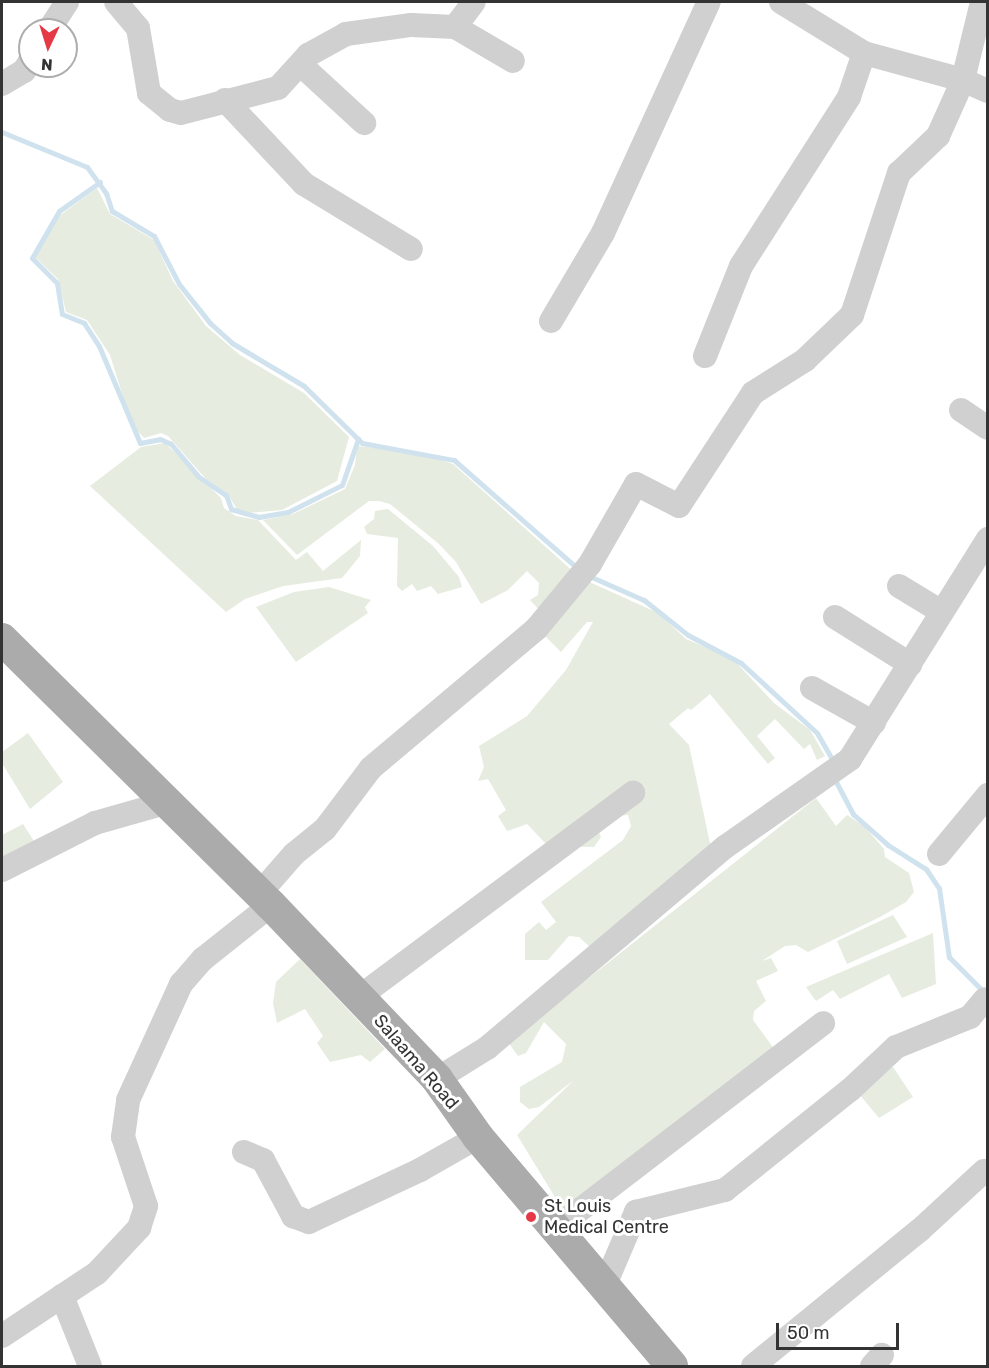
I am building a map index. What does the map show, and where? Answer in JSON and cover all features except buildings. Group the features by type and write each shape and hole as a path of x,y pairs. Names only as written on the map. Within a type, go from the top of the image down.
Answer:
{"main road":[{"name":"Salaama Road","path":"2,639 265,899 437,1079 478,1137 667,1365"}],"street":[{"path":"56,18 66,2"},
{"path":"116,2 138,28 149,93 161,105 181,113 278,88 316,49 346,34 411,24 455,27 513,61"},
{"path":"455,27 474,2"},
{"path":"551,321 603,233 709,2"},
{"path":"781,2 864,53 963,80 987,91"},
{"path":"2,1336 97,1273 146,1216 127,1154 123,1118 181,984 203,959 265,899 294,854 326,829 372,768 523,642 584,572 636,484 679,506 753,393 805,360 852,315 899,173 938,136 963,80 982,2"},
{"path":"705,356 741,266 849,97 864,53"},
{"path":"301,65 364,123"},
{"path":"2,84 18,75"},
{"path":"225,100 304,184 411,249"},
{"path":"961,410 987,428"},
{"path":"437,1079 488,1048 725,848 850,759 987,539"},
{"path":"899,586 942,612"},
{"path":"835,617 910,664"},
{"path":"812,688 874,723"},
{"path":"359,997 633,793"},
{"path":"939,854 987,795"},
{"path":"2,870 94,823 165,802"},
{"path":"604,1287 636,1212 724,1190 850,1090 896,1047 970,1017 986,999"},
{"path":"555,1229 824,1023"},
{"path":"244,1152 263,1160 294,1216 309,1222 420,1170 478,1137"},
{"path":"753,1366 920,1230 984,1171"},
{"path":"62,1296 90,1366"}],"shaded area":[{"path":"97,188 110,214 154,240 173,281 206,326 240,355 304,393 349,437 337,481 282,510 247,513 237,509 227,493 206,479 168,436 161,433 144,438 132,425 110,355 87,320 66,312 58,279 35,257 59,216"},
{"path":"165,443 221,498 224,508 236,516 258,520 296,560 307,552 323,571 361,540 360,556 342,578 283,586 245,599 226,612 90,486 141,447"},
{"path":"357,446 416,452 453,464 576,574 540,611 530,600 538,595 539,583 527,571 508,590 481,604 456,562 439,544 390,504 379,501 369,501 297,555 263,520 293,514 345,489 355,465"},
{"path":"388,509 433,546 459,577 462,587 438,594 431,586 417,591 412,584 402,591 397,586 398,538 367,534 364,527 374,519 375,511"},
{"path":"585,580 658,613 686,639 732,658 774,703 810,730 825,756 817,760 810,744 804,749 775,719 757,736 775,758 768,764 710,694 691,710 688,708 669,724 689,745 711,848 592,949 579,937 569,936 548,960 525,960 525,934 539,922 546,930 556,922 541,902 623,840 631,826 628,815 612,816 597,827 601,837 594,847 548,846 527,824 507,831 498,816 506,810 488,779 478,781 484,767 479,746 527,716 566,670 593,622 587,622 561,652 541,632"},
{"path":"329,587 371,600 365,607 368,613 296,662 256,607 294,592"},
{"path":"28,733 63,782 30,809 2,763 2,752"},
{"path":"816,798 836,826 847,815 864,826 884,849 885,857 909,873 914,892 906,902 880,917 808,952 796,945 785,946 762,961 771,958 778,971 756,981 766,1001 754,1011 753,1020 775,1050 566,1215 517,1135 574,1080 539,1107 529,1109 520,1102 520,1087 562,1062 566,1044 544,1022 526,1053 518,1056 508,1042"},
{"path":"23,824 34,841 2,858 2,835"},
{"path":"893,915 907,937 847,964 837,941"},
{"path":"933,933 936,984 902,998 889,974 840,999 833,990 816,1001 806,987"},
{"path":"300,959 385,1049 370,1062 361,1055 330,1062 317,1043 323,1036 305,1009 277,1023 273,1003 276,982"},
{"path":"893,1067 913,1097 879,1118 854,1088"}],"waterway":[{"path":"2,132 87,167 106,193 112,211 154,236 179,284 210,323 232,343 304,386 362,443 454,460 577,568"},
{"path":"100,182 59,211 32,258 57,283 62,314 84,323 99,346 140,443 160,439 171,444 199,477 226,495 231,509 259,517 288,512 342,485 358,439"},
{"path":"587,575 644,600 688,635 741,663 817,733 834,763"},
{"path":"834,778 853,814 888,845 926,869 939,888 949,957 984,992"}],"place":[{"name":"St Louis Medical Centre","path":"531,1217"}]}
